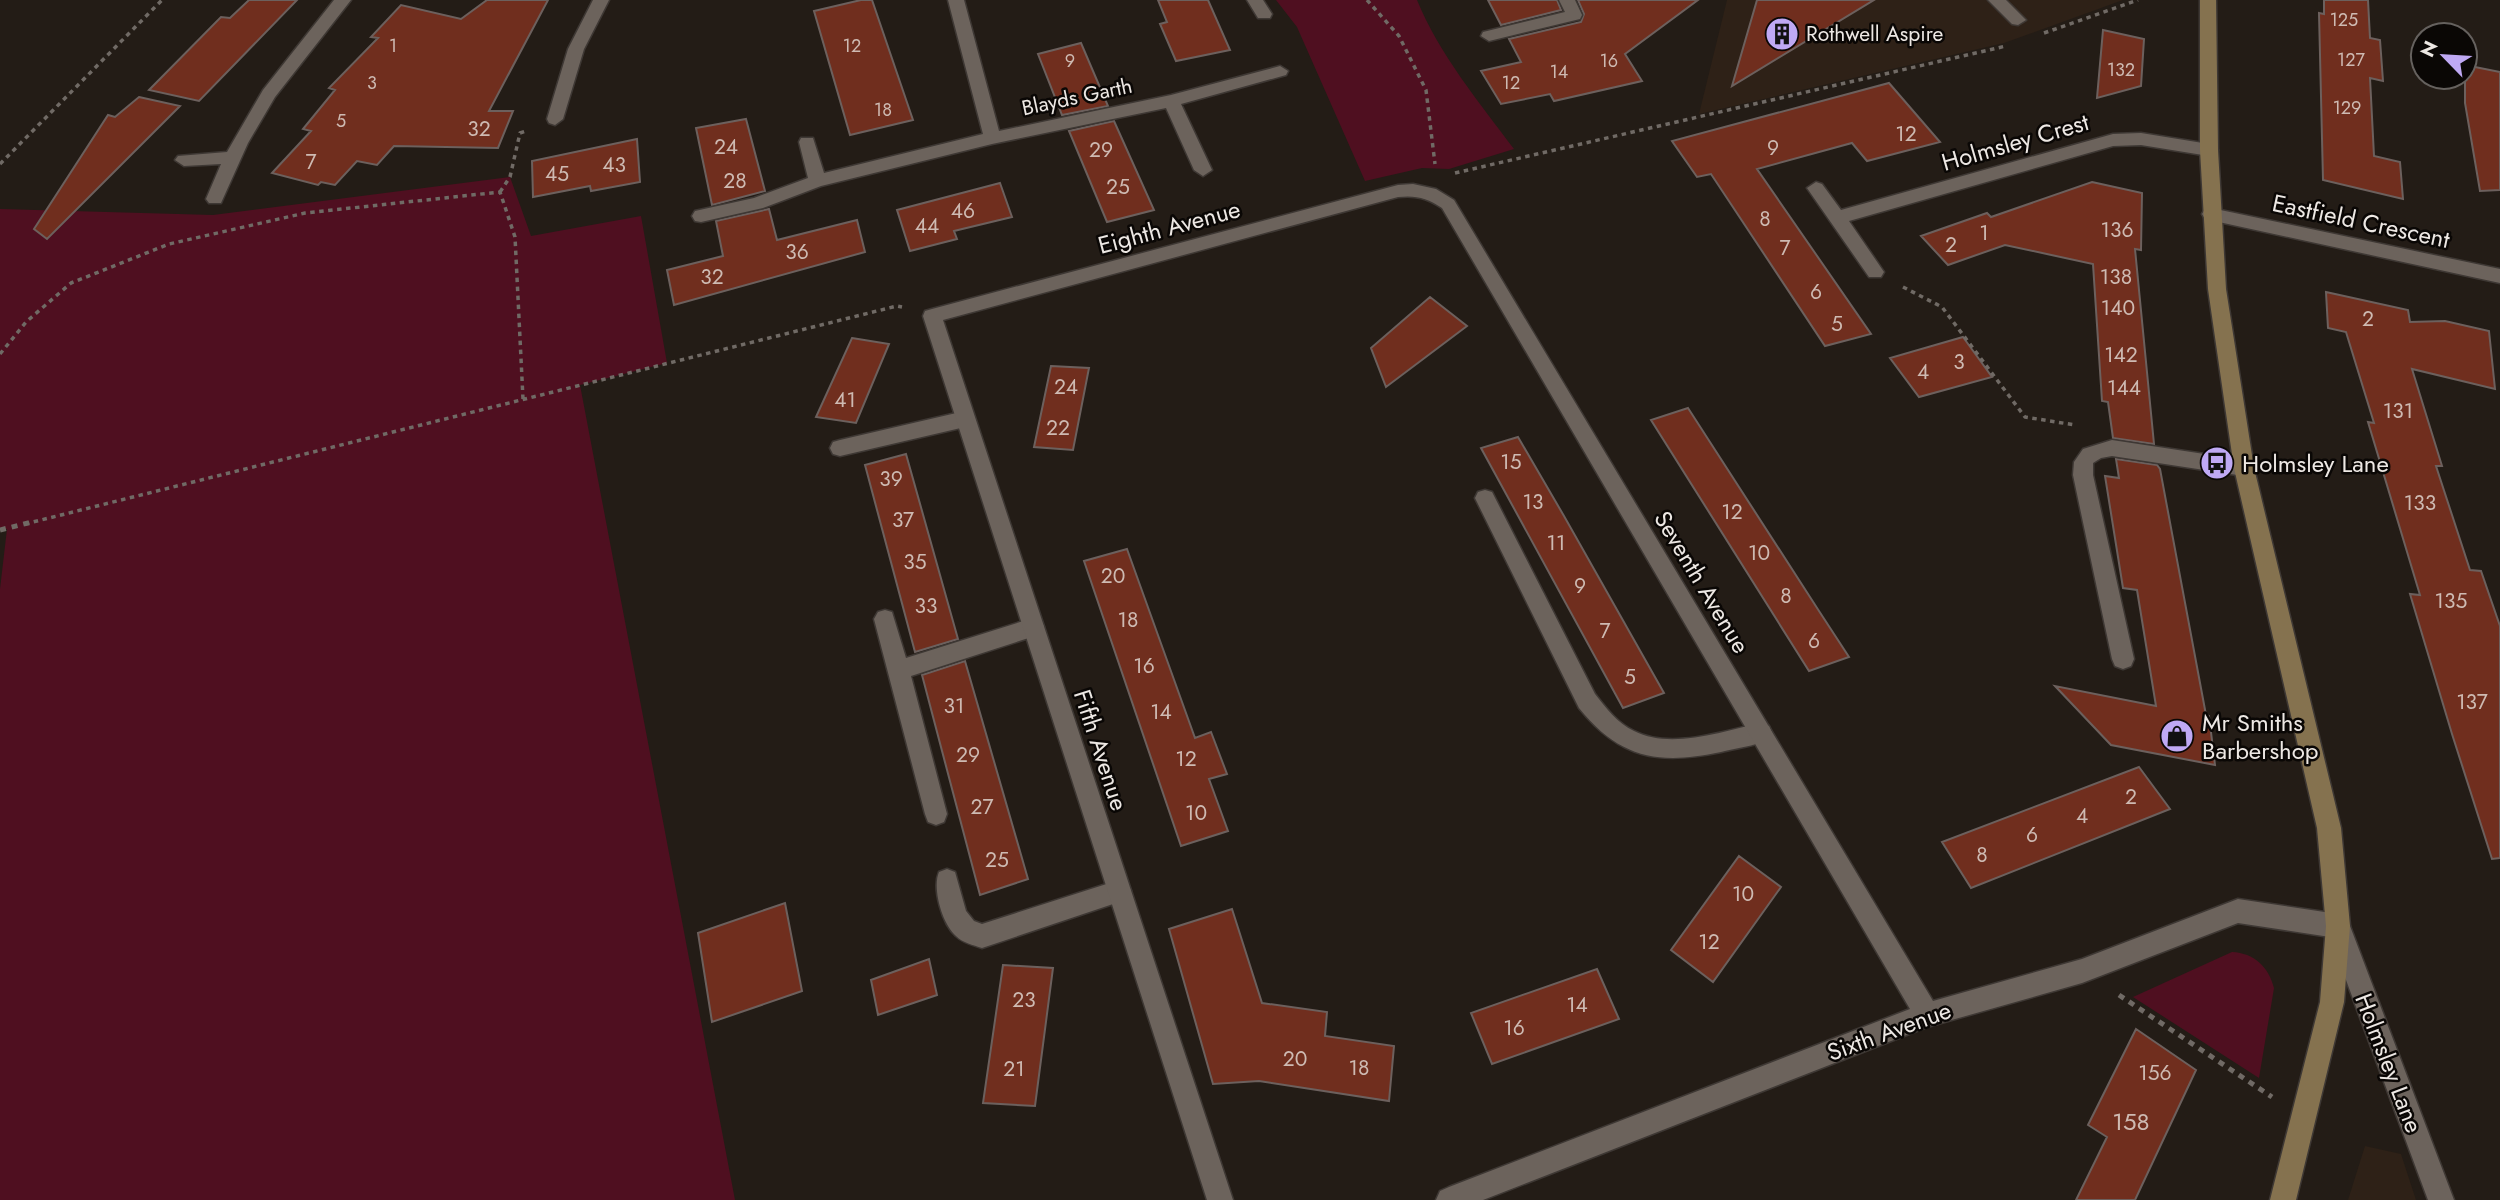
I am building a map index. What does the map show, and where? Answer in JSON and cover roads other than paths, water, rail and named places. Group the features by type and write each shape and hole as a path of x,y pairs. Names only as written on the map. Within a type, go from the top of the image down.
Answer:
{"street":[{"path":"215,199 231,158 277,81 343,0"},
{"path":"555,119 576,49 600,0"},
{"name":"Blayds Garth","path":"956,0 992,138"},
{"path":"1489,36 1574,15 1567,0"},
{"path":"1996,0 2018,20"},
{"name":"Holmsley Lane","path":"2208,0 2208,150 2217,289 2244,468 2329,828 2338,926 2332,1002 2283,1200"},
{"name":"Blayds Garth","path":"701,216 757,204 817,181 992,138 1171,101 1279,71"},
{"name":"Blayds Garth","path":"1171,101 1203,170"},
{"name":"Holmsley Crest","path":"1837,218 2113,139 2141,139 2208,150"},
{"path":"807,142 817,181"},
{"path":"184,160 231,158"},
{"path":"1816,188 1875,272"},
{"name":"Eighth Avenue","path":"932,316 1398,191 1427,191"},
{"name":"Seventh Avenue","path":"1427,191 1448,204 1927,1015"},
{"name":"Eastfield Crescent","path":"2211,215 2500,276"},
{"name":"Fifth Avenue","path":"932,316 1220,1200"},
{"path":"840,448 965,419"},
{"path":"2123,659 2083,475 2085,458 2091,452 2112,448 2244,468"},
{"path":"1485,498 1587,701 1598,719 1615,734 1636,745 1657,750 1679,749 1761,733"},
{"path":"885,619 936,814"},
{"path":"898,670 1033,627"},
{"path":"947,880 957,922 972,934 982,936 1119,891"},
{"name":"Sixth Avenue","path":"1449,1200 1927,1015 2082,971 2238,911 2338,926"},
{"name":"Holmsley Lane","path":"2338,926 2441,1200"}],"place":[{"name":"Rothwell Aspire","path":"1782,34"},
{"name":"Holmsley Lane","path":"2217,463"},
{"name":"Mr Smiths Barbershop","path":"2177,736"}]}
